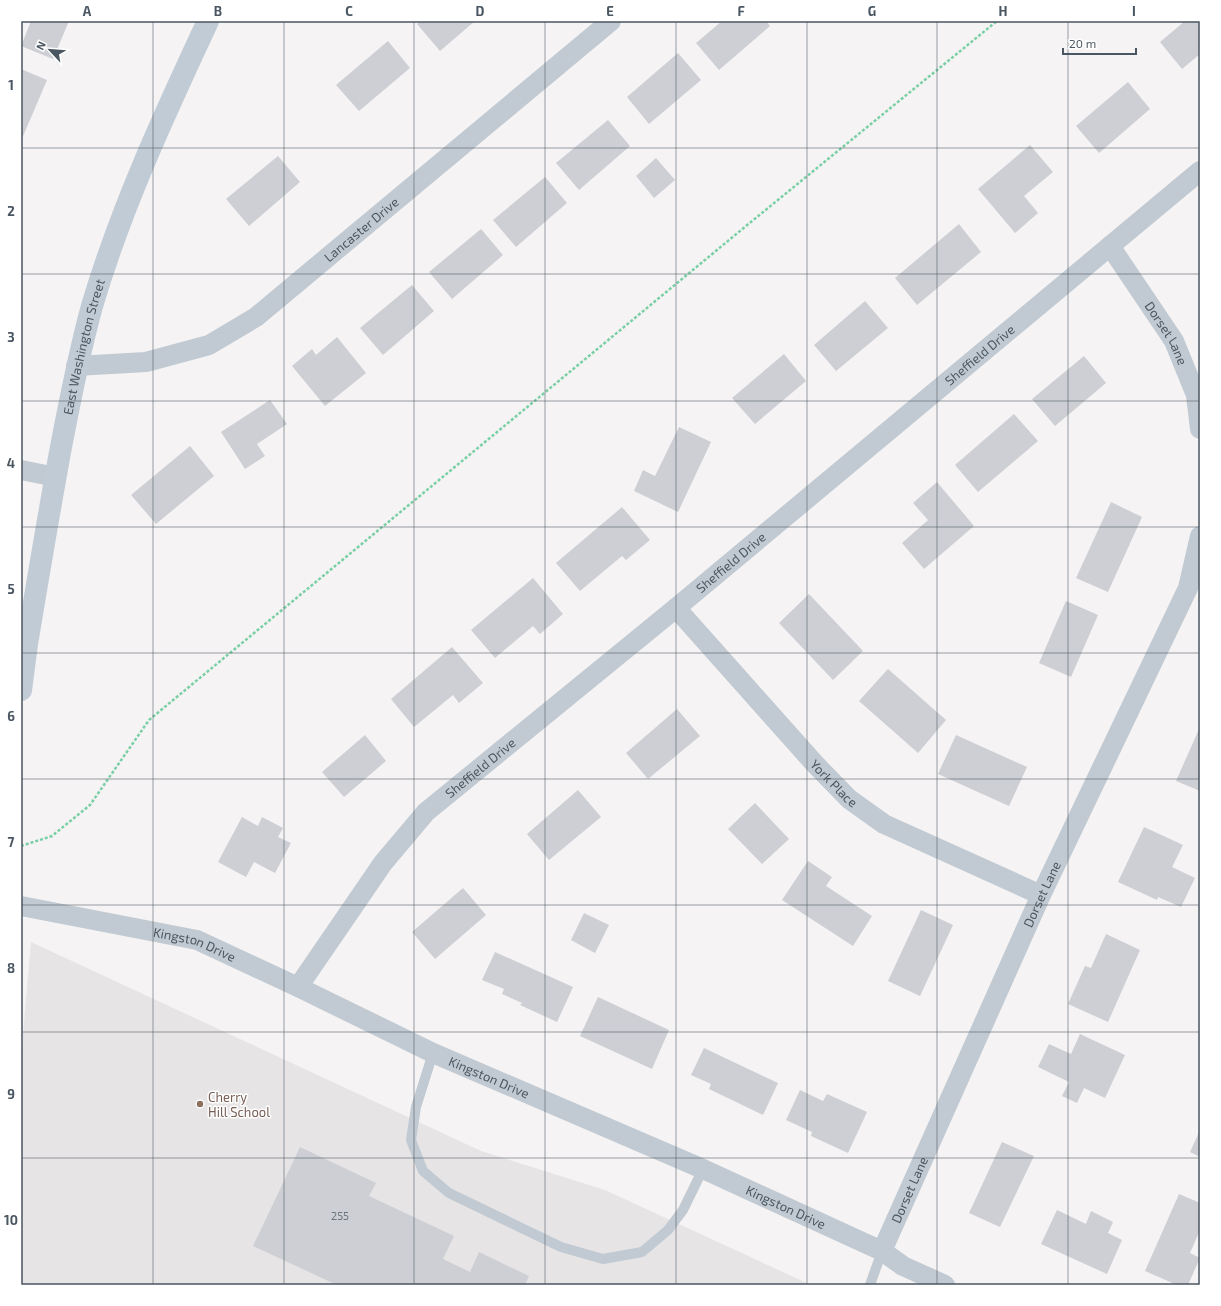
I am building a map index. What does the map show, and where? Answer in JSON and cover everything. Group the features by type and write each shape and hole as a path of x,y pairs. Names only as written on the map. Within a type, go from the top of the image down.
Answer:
{"street":[{"name":"East Washington Street","path":"21,690 27,644 76,366 93,305 115,237 142,170 172,98 208,21"},
{"name":"Lancaster Drive","path":"76,366 146,362 209,345 256,317 612,21"},
{"name":"Sheffield Drive","path":"298,987 383,863 426,812 676,608 1200,170"},
{"name":"Dorset Lane","path":"1110,246 1174,341 1196,396 1200,429"},
{"path":"21,470 56,477"},
{"name":"Dorset Lane","path":"882,1251 1041,895 1188,588 1200,536"},
{"name":"York Place","path":"676,608 814,763 849,799 884,824 1041,895"},
{"name":"Kingston Drive","path":"21,906 197,940 298,987 433,1053 703,1168 882,1251 903,1266 945,1285"}],"lane":[{"path":"433,1053 416,1107 411,1140 423,1171 449,1193 562,1248 603,1258 642,1252 668,1230 683,1210 703,1168"},
{"path":"870,1285 882,1251"}],"path":[{"path":"21,846 52,836 90,805 149,720 734,236 997,21"}],"shaded area":[{"name":"Cherry Hill School","path":"31,942 481,1151 605,1190 811,1285 21,1285 21,1057"}],"building":[{"path":"31,21 69,21 53,59 21,46"},
{"path":"421,21 475,21 440,51 417,24"},
{"path":"722,21 766,21 770,26 719,70 696,43"},
{"path":"1185,21 1200,21 1200,54 1182,69 1160,42"},
{"path":"388,41 410,68 359,111 336,85"},
{"path":"678,53 701,80 649,124 627,97"},
{"path":"21,69 47,80 21,141"},
{"path":"1128,82 1150,109 1099,153 1076,126"},
{"path":"608,120 630,146 579,190 556,163"},
{"path":"1030,145 1053,172 1024,196 1038,213 1015,233 978,189"},
{"path":"278,156 300,182 249,226 226,199"},
{"path":"656,158 675,180 654,198 636,176"},
{"path":"545,177 567,203 516,247 493,220"},
{"path":"959,224 981,252 917,305 895,278"},
{"path":"481,229 503,255 452,299 429,272"},
{"path":"412,285 434,311 383,355 360,328"},
{"path":"865,301 888,328 836,371 814,345"},
{"path":"337,337 366,373 325,406 292,366 312,349 316,355"},
{"path":"784,354 806,381 755,424 732,398"},
{"path":"1084,356 1106,383 1055,426 1032,399"},
{"path":"270,400 287,424 257,444 265,456 245,469 221,432"},
{"path":"1014,414 1038,441 978,492 955,465"},
{"path":"679,427 711,442 678,512 634,491 643,470 655,476"},
{"path":"190,446 214,476 156,524 131,495"},
{"path":"937,482 974,526 924,569 902,543 928,520 913,503"},
{"path":"1111,502 1142,517 1108,592 1076,578"},
{"path":"622,507 650,540 626,560 622,556 580,591 556,563"},
{"path":"533,578 563,614 540,634 533,626 495,658 471,630"},
{"path":"809,594 863,651 833,680 779,623"},
{"path":"1066,601 1098,615 1071,677 1039,663"},
{"path":"452,647 483,683 459,703 453,695 414,727 391,699"},
{"path":"888,669 946,720 918,753 859,701"},
{"path":"677,709 700,736 648,779 626,753"},
{"path":"1200,727 1200,791 1176,781"},
{"path":"365,735 386,761 344,797 322,772"},
{"path":"956,735 1027,767 1009,806 938,774"},
{"path":"578,790 601,817 549,860 527,834"},
{"path":"755,803 789,839 762,864 728,829"},
{"path":"242,817 258,826 262,817 283,828 278,837 291,843 275,873 254,862 246,877 218,862"},
{"path":"1144,827 1183,845 1172,867 1195,878 1181,907 1158,897 1157,900 1118,882"},
{"path":"808,861 832,877 826,886 872,916 853,946 782,900"},
{"path":"463,888 486,915 435,959 412,932"},
{"path":"921,910 953,925 920,996 888,981"},
{"path":"584,913 609,925 595,953 571,940"},
{"path":"1106,934 1140,950 1108,1022 1068,1004 1085,966 1091,968"},
{"path":"495,952 573,987 557,1022 520,1005 522,1003 502,994 504,989 482,980"},
{"path":"598,997 669,1030 652,1069 580,1036"},
{"path":"1080,1034 1125,1055 1105,1098 1084,1088 1077,1103 1062,1096 1069,1082 1038,1067 1049,1044 1071,1054"},
{"path":"704,1048 778,1083 763,1115 709,1089 711,1084 691,1075"},
{"path":"800,1090 823,1101 827,1094 867,1112 848,1153 811,1136 812,1132 786,1120"},
{"path":"1200,1130 1200,1157 1190,1152"},
{"path":"1002,1142 1034,1156 1000,1227 969,1213"},
{"path":"300,1147 376,1183 369,1196 454,1236 443,1259 470,1272 479,1252 529,1276 525,1285 337,1285 253,1246"},
{"path":"1179,1194 1200,1203 1200,1230 1190,1253 1200,1258 1188,1285 1177,1285 1145,1271"},
{"path":"1057,1210 1086,1224 1091,1211 1113,1222 1108,1233 1122,1240 1107,1274 1041,1244"}],"place":[{"name":"Cherry Hill School","path":"200,1104"}]}
